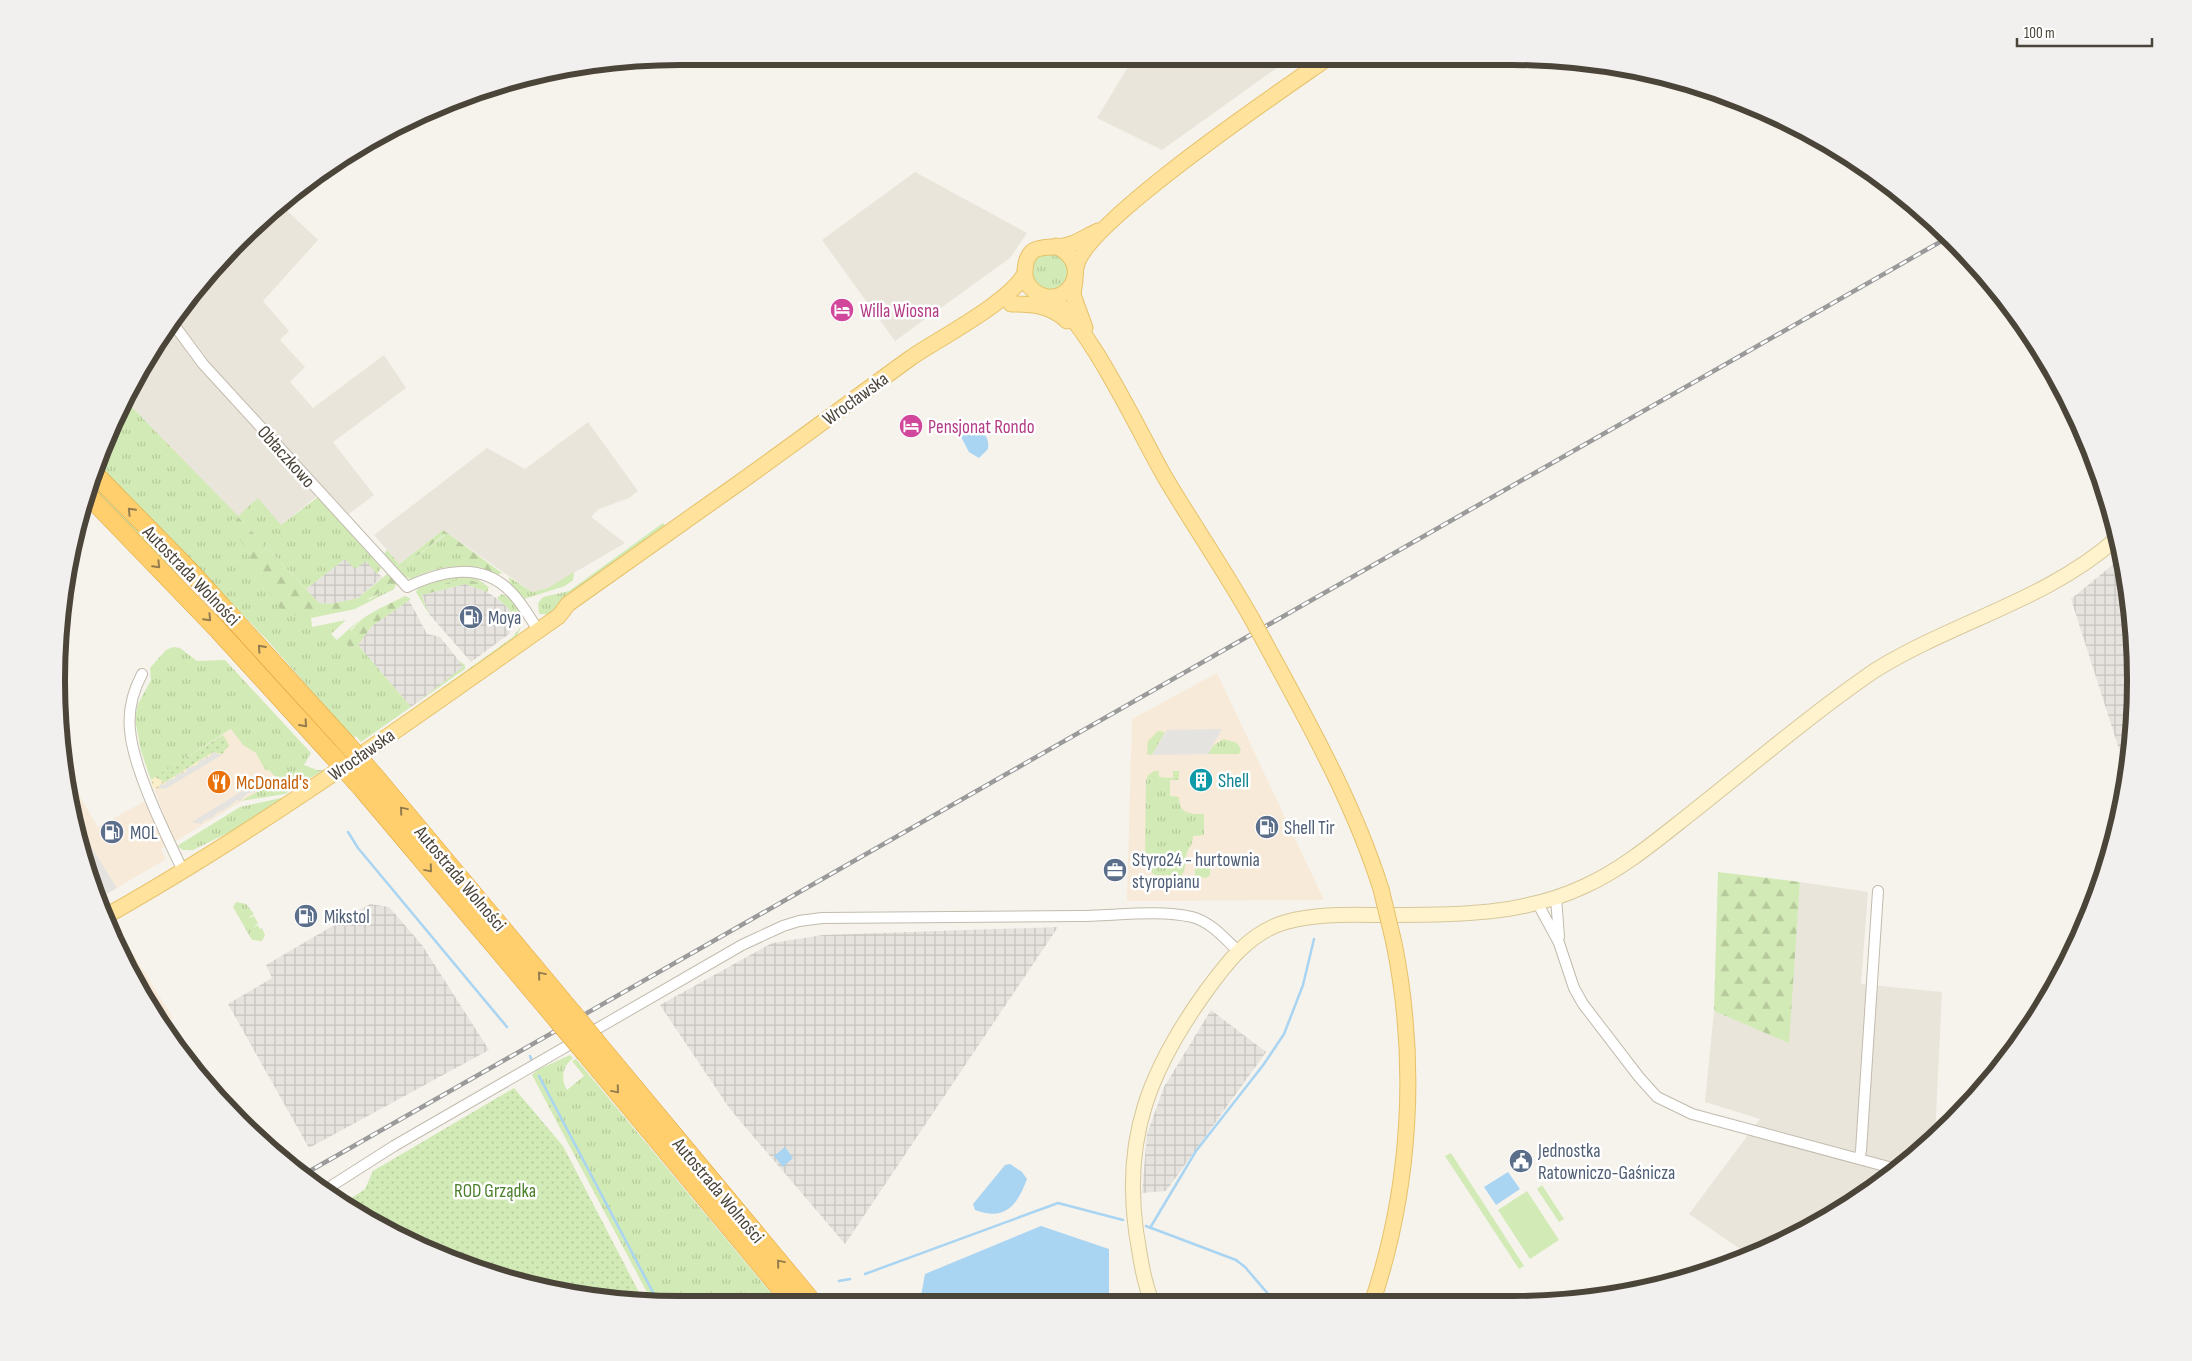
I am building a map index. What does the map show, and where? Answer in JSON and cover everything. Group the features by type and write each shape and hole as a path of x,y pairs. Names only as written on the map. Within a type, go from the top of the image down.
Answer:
{"highway":[{"name":"Autostrada Wolności","path":"100,479 196,578 346,743 378,781 787,1296"},
{"name":"Autostrada Wolności","path":"93,500 218,630 565,1016"},
{"name":"Autostrada Wolności","path":"592,1049 808,1296"}],"main road":[{"path":"1043,296 1061,295 1070,289 1079,256 1102,229 1187,160 1318,65"},
{"path":"1102,229 1070,245 1047,246 1037,249 1030,255 1025,264 1024,275 1030,288 1043,296 1055,300 1062,306 1092,346 1167,481 1217,558 1341,785 1365,841 1381,889 1394,943 1405,1025 1408,1103 1402,1168 1393,1225 1374,1296"},
{"path":"1056,246 1072,257 1075,274 1073,295 1092,346"},
{"name":"Wrocławska","path":"111,913 183,871 300,796 538,630 559,616 574,611 609,587 676,537 728,491 910,359 986,310 1018,284 1024,275"},
{"name":"Wrocławska","path":"986,310 1011,304 1030,295 1043,296"},
{"path":"1011,304 1036,305 1053,311 1092,346"}],"street":[{"name":"Obłaczkowo","path":"177,328 203,364 407,587 449,571 483,575 499,582 512,593 538,630"},
{"path":"1151,1296 1138,1244 1133,1199 1133,1158 1140,1121 1152,1082 1169,1048 1201,998 1238,951 1258,936 1282,923 1316,916 1492,913 1538,904 1603,878 1636,856 1874,671 1916,647 2061,580 2087,563 2111,543"},
{"path":"142,674 132,702 131,738 141,772 183,871"},
{"path":"1859,1159 1862,1151 1878,891"},
{"path":"1556,898 1559,943"},
{"path":"1538,904 1559,943 1568,972 1583,1004 1639,1078 1658,1097 1692,1114 1888,1167"},
{"path":"331,1186 388,1150 712,962 768,932 799,921 822,918 966,916 1191,917 1204,921 1238,951"}],"shaded area":[{"path":"1129,65 1281,65 1162,150 1097,118"},
{"path":"915,172 1027,233 1010,258 895,341 822,240"},
{"path":"285,209 318,240 263,301 289,331 280,340 305,367 290,382 313,408 384,355 406,388 333,442 374,495 346,516 206,362 207,359 180,324 192,306 245,245"},
{"path":"173,333 197,365 316,497 281,525 238,517 130,405 147,373"},
{"path":"588,422 638,491 629,498 599,509 591,517 625,543 548,588 532,592 443,530 399,564 374,535 487,448 525,469"},
{"path":"345,559 366,561 382,577 358,598 330,604 318,603 306,589"},
{"path":"2115,563 2126,640 2126,721 2122,759 2071,599"},
{"path":"465,584 487,592 499,600 509,609 514,625 509,634 471,662 429,614 422,595"},
{"path":"409,600 427,634 440,637 464,667 411,707 358,645 372,626"},
{"path":"1217,673 1324,900 1127,901 1132,719"},
{"path":"235,727 278,780 174,842 151,780"},
{"path":"1222,729 1208,754 1152,755 1167,730"},
{"path":"213,752 222,755 165,789 159,788 160,784 163,785 168,780 175,778 175,775 186,772 187,768 197,765 201,759 208,758"},
{"path":"257,782 263,784 262,787 259,786 258,789 255,789 255,792 248,793 240,801 237,800 228,808 225,807 225,810 203,821 202,824 192,822"},
{"path":"74,787 98,827 145,801 166,845 161,849 166,859 104,895 86,840"},
{"path":"85,838 117,888 104,895"},
{"path":"1800,882 1868,892 1861,984 1942,992 1936,1126 1886,1169 1819,1214 1784,1233 1743,1251 1689,1214 1760,1119 1705,1102 1714,1011 1788,1042"},
{"path":"370,904 389,907 422,945 489,1050 309,1148 228,1004 272,978 266,965"},
{"path":"1058,927 845,1244 730,1109 660,1005 772,943 823,935"},
{"path":"118,930 173,1018 168,1021 147,988"},
{"path":"1211,1010 1266,1052 1166,1191 1142,1193 1147,1134 1164,1087"}],"green space":[{"path":"1050,252 1063,258 1069,271 1063,284 1050,290 1037,284 1031,271 1037,258"},
{"path":"130,405 238,516 258,498 281,525 318,497 381,568 377,574 366,561 355,569 345,559 306,589 238,517 282,610 370,599 397,583 394,589 355,609 311,618 312,627 346,620 331,634 337,640 359,620 351,629 352,648 358,645 411,707 361,742 356,736 353,738 268,641 103,469"},
{"path":"97,487 181,571 176,577 95,494"},
{"path":"238,517 319,603 330,604 358,598 387,574 397,583 353,605 330,611 300,615 288,613 275,602 230,521"},
{"path":"663,523 666,527 548,614 539,614 538,603 543,597 569,591"},
{"path":"443,530 502,573 495,576 469,560 444,535 397,571 393,569"},
{"path":"445,535 484,571 456,566 429,571 411,579 398,574 382,557 387,550 399,564 393,568 397,571"},
{"path":"574,572 573,580 565,586 524,599 514,590 509,580 509,577 532,592 548,588"},
{"path":"452,576 474,577 489,587 465,578 420,591 429,614 416,592 418,588"},
{"path":"465,578 489,587 487,592 465,584 422,595 419,591"},
{"path":"502,594 512,601 519,612 521,620 514,625 509,609 497,598"},
{"path":"405,596 411,599 372,626 358,645 352,648 346,643 355,626 362,619"},
{"path":"522,625 516,637 364,744 513,637"},
{"path":"173,647 180,648 197,661 225,660 311,753 304,765 317,770 323,770 285,794 241,801 278,780 269,770 266,771 256,753 243,745 231,729 151,780 141,751 135,719 138,704 151,680 150,668 166,650"},
{"path":"458,660 465,665 465,669 412,706 463,667"},
{"path":"1158,731 1165,732 1152,755 1147,754 1148,741"},
{"path":"223,735 229,745 222,754 213,752 165,782 155,777"},
{"path":"1223,739 1237,743 1241,749 1239,754 1208,754 1213,746"},
{"path":"1154,771 1159,771 1159,777 1173,778 1173,771 1179,771 1179,780 1170,780 1170,796 1179,797 1181,807 1186,812 1204,814 1204,835 1193,836 1181,876 1155,875 1145,867 1146,781 1148,775"},
{"path":"285,797 250,822 193,850 183,850 177,846 240,807"},
{"path":"1198,855 1209,856 1211,859 1210,875 1206,878 1195,876 1195,857"},
{"path":"1718,872 1800,882 1789,1043 1714,1011"},
{"path":"236,902 246,904 254,914 248,918 254,916 258,923 253,928 258,925 260,929 262,928 265,935 262,941 252,940 233,907"},
{"path":"570,1055 573,1058 565,1068 563,1077 567,1090 584,1076 572,1061 576,1059 774,1296 648,1295 532,1075 537,1070"},
{"name":"ROD Grządka","path":"514,1088 563,1146 640,1295 600,1291 521,1275 445,1249 408,1233 350,1199 365,1189 373,1171"},
{"path":"1451,1153 1524,1266 1519,1269 1445,1156"},
{"path":"1542,1185 1564,1219 1559,1222 1537,1189"},
{"path":"1527,1191 1559,1240 1530,1259 1498,1210"}],"sand":[{"path":"228,749 222,755 213,753 160,788 165,789 153,788 151,780 155,777 165,781 213,752 222,754"}],"water":[{"path":"971,425 979,429 987,437 988,441 988,449 979,458 969,452 961,437 965,427"},
{"path":"785,1147 793,1158 783,1167 774,1156"},
{"path":"1010,1164 1022,1172 1027,1179 1014,1204 1002,1212 994,1214 975,1210 973,1204 1005,1165"},
{"path":"1508,1172 1520,1189 1496,1205 1484,1187"},
{"path":"1041,1226 1109,1249 1109,1296 921,1296 925,1274"}],"waterway":[{"path":"348,832 358,848 507,1027"},
{"path":"1150,1228 1196,1151 1264,1064 1284,1034 1303,985 1314,939"},
{"path":"530,1056 532,1061"},
{"path":"539,1076 655,1295"},
{"path":"865,1274 1058,1203 1123,1220"},
{"path":"1146,1226 1236,1260 1245,1267 1270,1296"},
{"path":"839,1281 850,1279"}],"railway":[{"path":"309,1171 1942,241"}],"place":[{"name":"Willa Wiosna","path":"842,310"},
{"name":"Pensjonat Rondo","path":"911,426"},
{"name":"Moya","path":"471,617"},
{"name":"Shell","path":"1201,780"},
{"name":"McDonald's","path":"219,782"},
{"name":"Shell Tir","path":"1267,827"},
{"name":"MOL","path":"112,832"},
{"name":"Styro24 - hurtownia styropianu","path":"1115,870"},
{"name":"Mikstol","path":"306,916"},
{"name":"Jednostka Ratowniczo-Gaśnicza","path":"1521,1161"}]}
